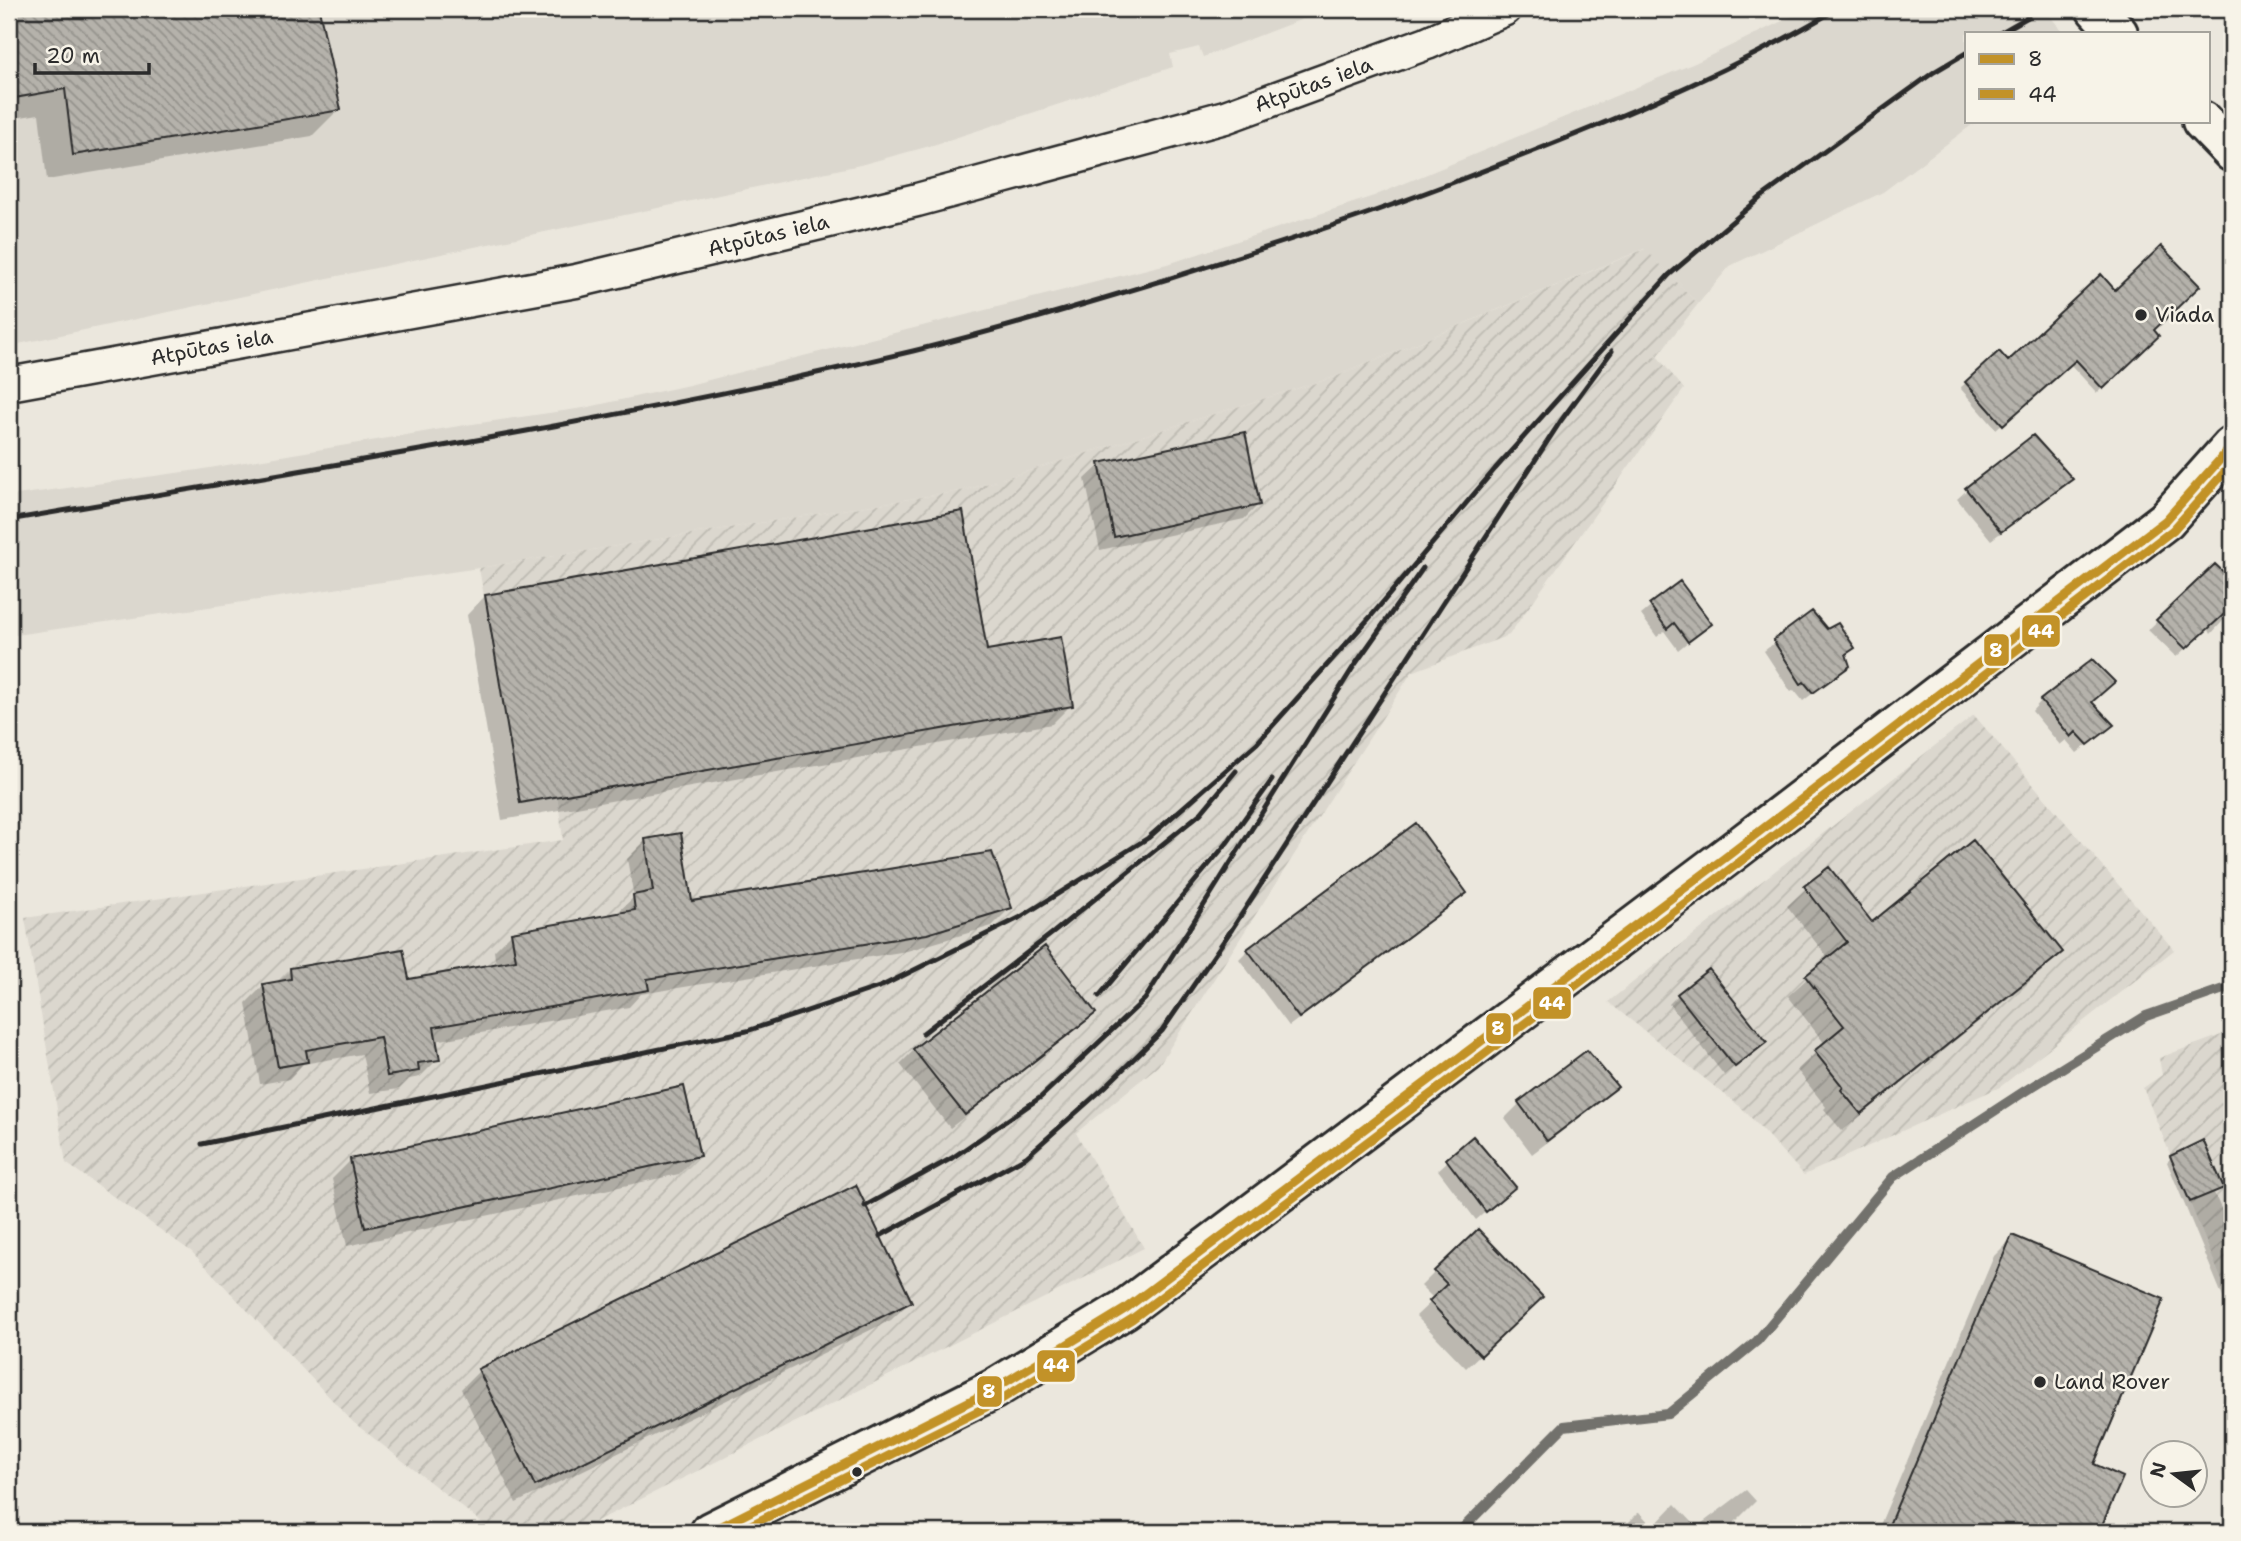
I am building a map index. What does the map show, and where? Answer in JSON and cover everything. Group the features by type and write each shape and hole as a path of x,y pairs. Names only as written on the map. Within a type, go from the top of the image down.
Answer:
{"street":[{"name":"Atpūtas iela","path":"9,384 576,281 917,201 1225,117 1427,43 1505,9"},
{"path":"2096,9 2117,32"},
{"path":"2203,122 2232,152"},
{"path":"710,1532 994,1389 1125,1309 1730,854 2165,520 2232,446"}],"shaded area":[{"path":"9,9 1329,9 1203,57 1199,47 1170,54 1173,67 930,146 860,165 9,346"},
{"path":"1807,9 2044,9 2063,32 1965,32 1965,122 1976,122 1883,192 1730,266 1698,304 1644,249 1335,377 966,490 479,568 9,636 9,496 198,470 584,408 689,385 1171,263 1374,196 1695,63"},
{"path":"1645,249 1698,304 1657,356 1684,389 1509,635 1412,672 1158,1066 1076,1133 1144,1248 575,1532 494,1532 353,1422 192,1252 66,1163 25,918 563,840 557,793 520,803 479,568 966,490 1335,377"},
{"path":"1974,715 2174,950 2000,1087 1804,1175 1743,1109 1608,1002"},
{"path":"2232,1031 2232,1305 2143,1088 2162,1075 2159,1058"}],"building":[{"path":"9,9 319,9 341,110 73,155 65,89 9,99"},
{"path":"2161,246 2200,286 2154,330 2159,336 2103,389 2076,360 2003,425 1965,382 1999,351 2008,361 2101,274 2115,290"},
{"path":"1245,432 1260,505 1114,537 1099,463"},
{"path":"2033,435 2073,479 2001,532 1965,488"},
{"path":"963,511 987,650 1061,637 1073,706 520,803 485,595"},
{"path":"2215,564 2232,580 2232,607 2186,649 2156,620"},
{"path":"1680,581 1712,624 1688,642 1674,623 1667,629 1649,604"},
{"path":"1812,611 1827,629 1838,623 1855,648 1846,654 1850,666 1813,693 1804,682 1801,684 1773,640"},
{"path":"2092,659 2115,682 2092,702 2114,725 2088,745 2076,732 2071,737 2040,700"},
{"path":"1416,823 1467,893 1299,1018 1247,949"},
{"path":"681,833 692,901 992,852 1012,908 927,934 647,979 649,990 434,1027 440,1060 418,1063 419,1071 387,1076 380,1037 306,1050 308,1062 278,1067 263,984 291,979 290,968 403,949 409,979 516,960 511,932 635,910 633,895 653,891 645,839"},
{"path":"1973,840 2063,952 1861,1114 1814,1051 1844,1026 1805,976 1847,942 1804,886 1829,867 1872,922"},
{"path":"1045,946 1096,1013 965,1115 913,1049"},
{"path":"1709,969 1767,1042 1735,1067 1677,994"},
{"path":"1587,1050 1618,1087 1547,1141 1518,1102"},
{"path":"684,1086 700,1156 365,1228 350,1159"},
{"path":"1473,1136 1516,1187 1486,1212 1446,1159"},
{"path":"2203,1140 2224,1188 2190,1202 2170,1156"},
{"path":"856,1185 912,1302 535,1486 478,1369"},
{"path":"1478,1229 1543,1297 1481,1356 1429,1301 1447,1284 1434,1271"},
{"name":"Land Rover","path":"2012,1235 2164,1299 2094,1464 2123,1477 2099,1532 1886,1532"}],"waterway":[{"path":"1459,1532 1564,1426 1668,1414 1757,1341 1893,1177 2146,1016 2232,986"}],"railway":[{"path":"9,520 576,422 801,377 1010,326 1281,243 1462,179 1558,142 1700,81 1837,9"},
{"path":"2002,32 2028,17"},
{"path":"202,1144 747,1031 882,986 1019,918 1148,838 1257,743 1372,615 1495,469 1669,275 1760,198 1934,72 1965,54"},
{"path":"880,1236 1026,1157 1105,1087 1162,1031 1232,929 1560,422 1612,351"},
{"path":"865,1206 952,1158 1041,1097 1145,999 1354,666 1423,568"},
{"path":"923,1033 1201,813 1236,771"},
{"path":"1099,996 1227,843 1272,780"}],"transit line":[{"name":"8","path":"710,1532 994,1389 1125,1309 1730,854 2166,520 2232,446"},
{"name":"44","path":"737,1532 1000,1400 1132,1319 1737,864 2173,530 2232,464"}],"place":[{"name":"Viada","path":"2141,315"},
{"name":"Land Rover","path":"2040,1382"}]}
